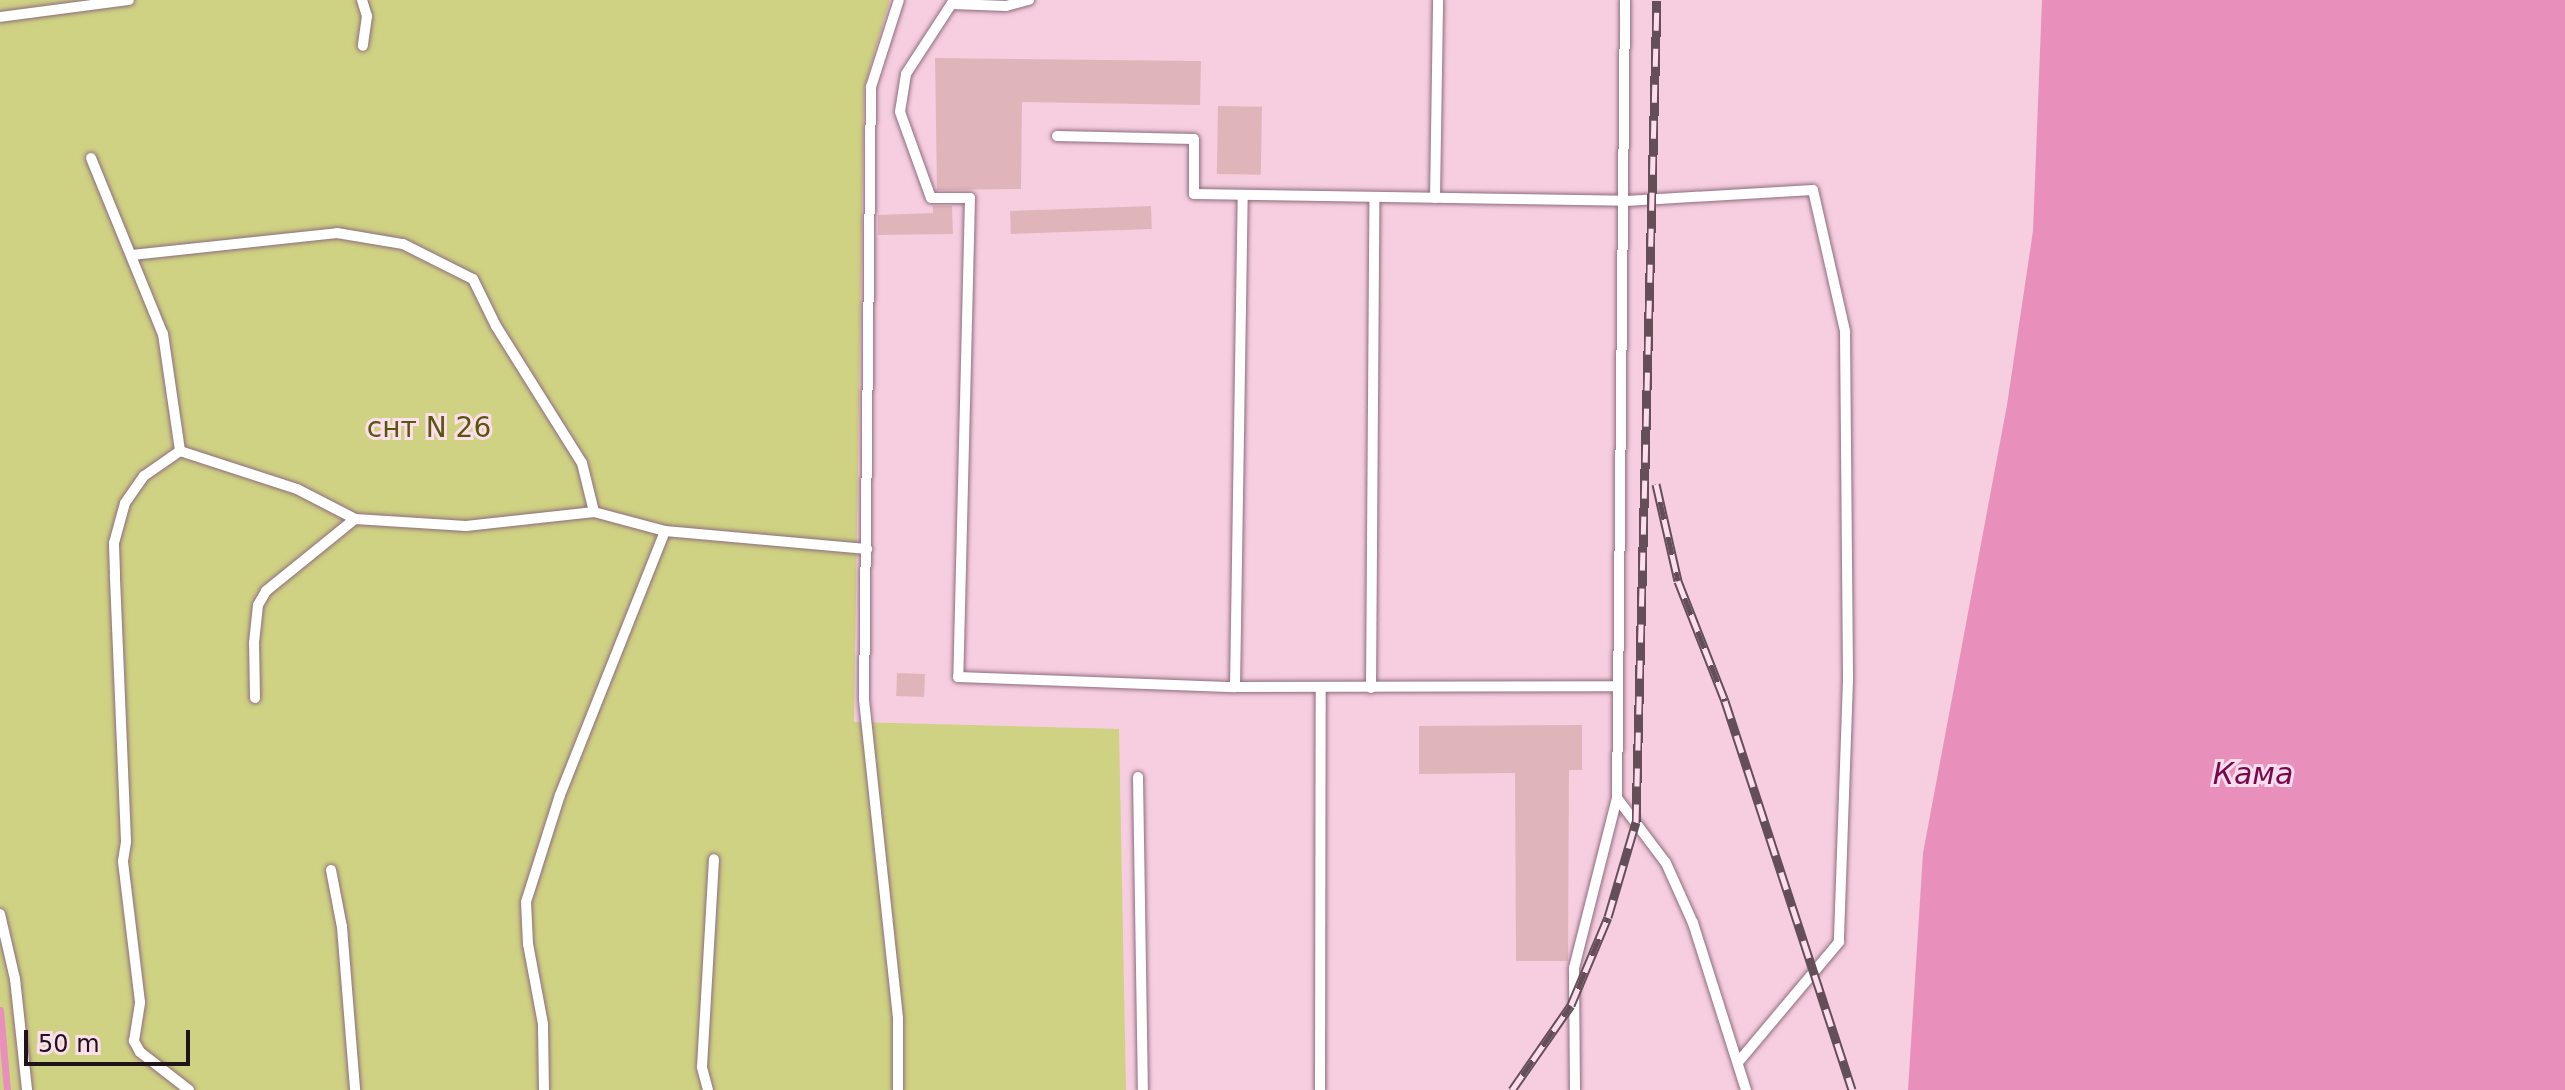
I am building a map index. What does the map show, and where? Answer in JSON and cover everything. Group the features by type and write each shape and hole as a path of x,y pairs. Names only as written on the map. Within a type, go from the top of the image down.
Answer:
{"lane":[{"path":"0,17 129,0"},
{"path":"362,0 367,16 363,46"},
{"path":"898,1090 898,1018 864,700 871,87 899,0"},
{"path":"1029,0 1006,6 953,2 906,74 900,112 931,198 970,198 958,677 1235,687 1618,686"},
{"path":"1435,198 1438,0"},
{"path":"1575,1090 1574,968 1617,798 1626,201 1625,0"},
{"path":"1057,136 1194,139 1194,194 1626,201 1813,190 1845,331 1848,680 1839,942 1740,1060"},
{"path":"91,158 163,334 180,451"},
{"path":"1235,687 1243,195"},
{"path":"1371,688 1374,197"},
{"path":"132,255 337,233 403,244 473,279 496,326 582,463 594,512"},
{"path":"180,451 297,489 355,519 466,526 594,512 665,531 867,549"},
{"path":"180,451 144,476 125,503 114,543 123,861 140,1002 134,1041 140,1052 189,1090"},
{"path":"255,698 256,631 266,591 355,519"},
{"path":"544,1090 543,1024 528,944 526,902 566,780 665,531"},
{"path":"1320,1090 1321,687"},
{"path":"1138,777 1143,1090"},
{"path":"1617,798 1666,863 1693,923 1740,1060 1746,1090"},
{"path":"708,1090 702,1067 714,859"},
{"path":"331,870 342,927 355,1090"},
{"path":"0,914 15,979 27,1090"}],"green space":[{"name":"снт N 26","path":"0,0 890,0 864,88 854,722 1119,729 1126,1090 0,1090"}],"water":[{"name":"Кама","path":"2042,0 2565,0 2565,1090 1908,1090 1923,853 2007,405 2033,231"}],"building":[{"path":"935,58 1201,61 1200,105 1022,102 1021,189 937,190"},
{"path":"1218,106 1262,107 1261,175 1217,174"},
{"path":"933,206 952,206 953,234 878,235 878,215 933,213"},
{"path":"1151,206 1152,229 1011,234 1010,211"},
{"path":"897,673 925,674 924,697 896,696"},
{"path":"1582,725 1582,770 1569,770 1568,961 1516,961 1515,773 1419,774 1419,726"}],"waterway":[{"path":"0,1010 7,1090"}],"railway":[{"path":"1512,1090 1571,1005 1608,917 1636,822 1657,0"},
{"path":"1656,484 1678,581 1725,701 1852,1090"}]}
